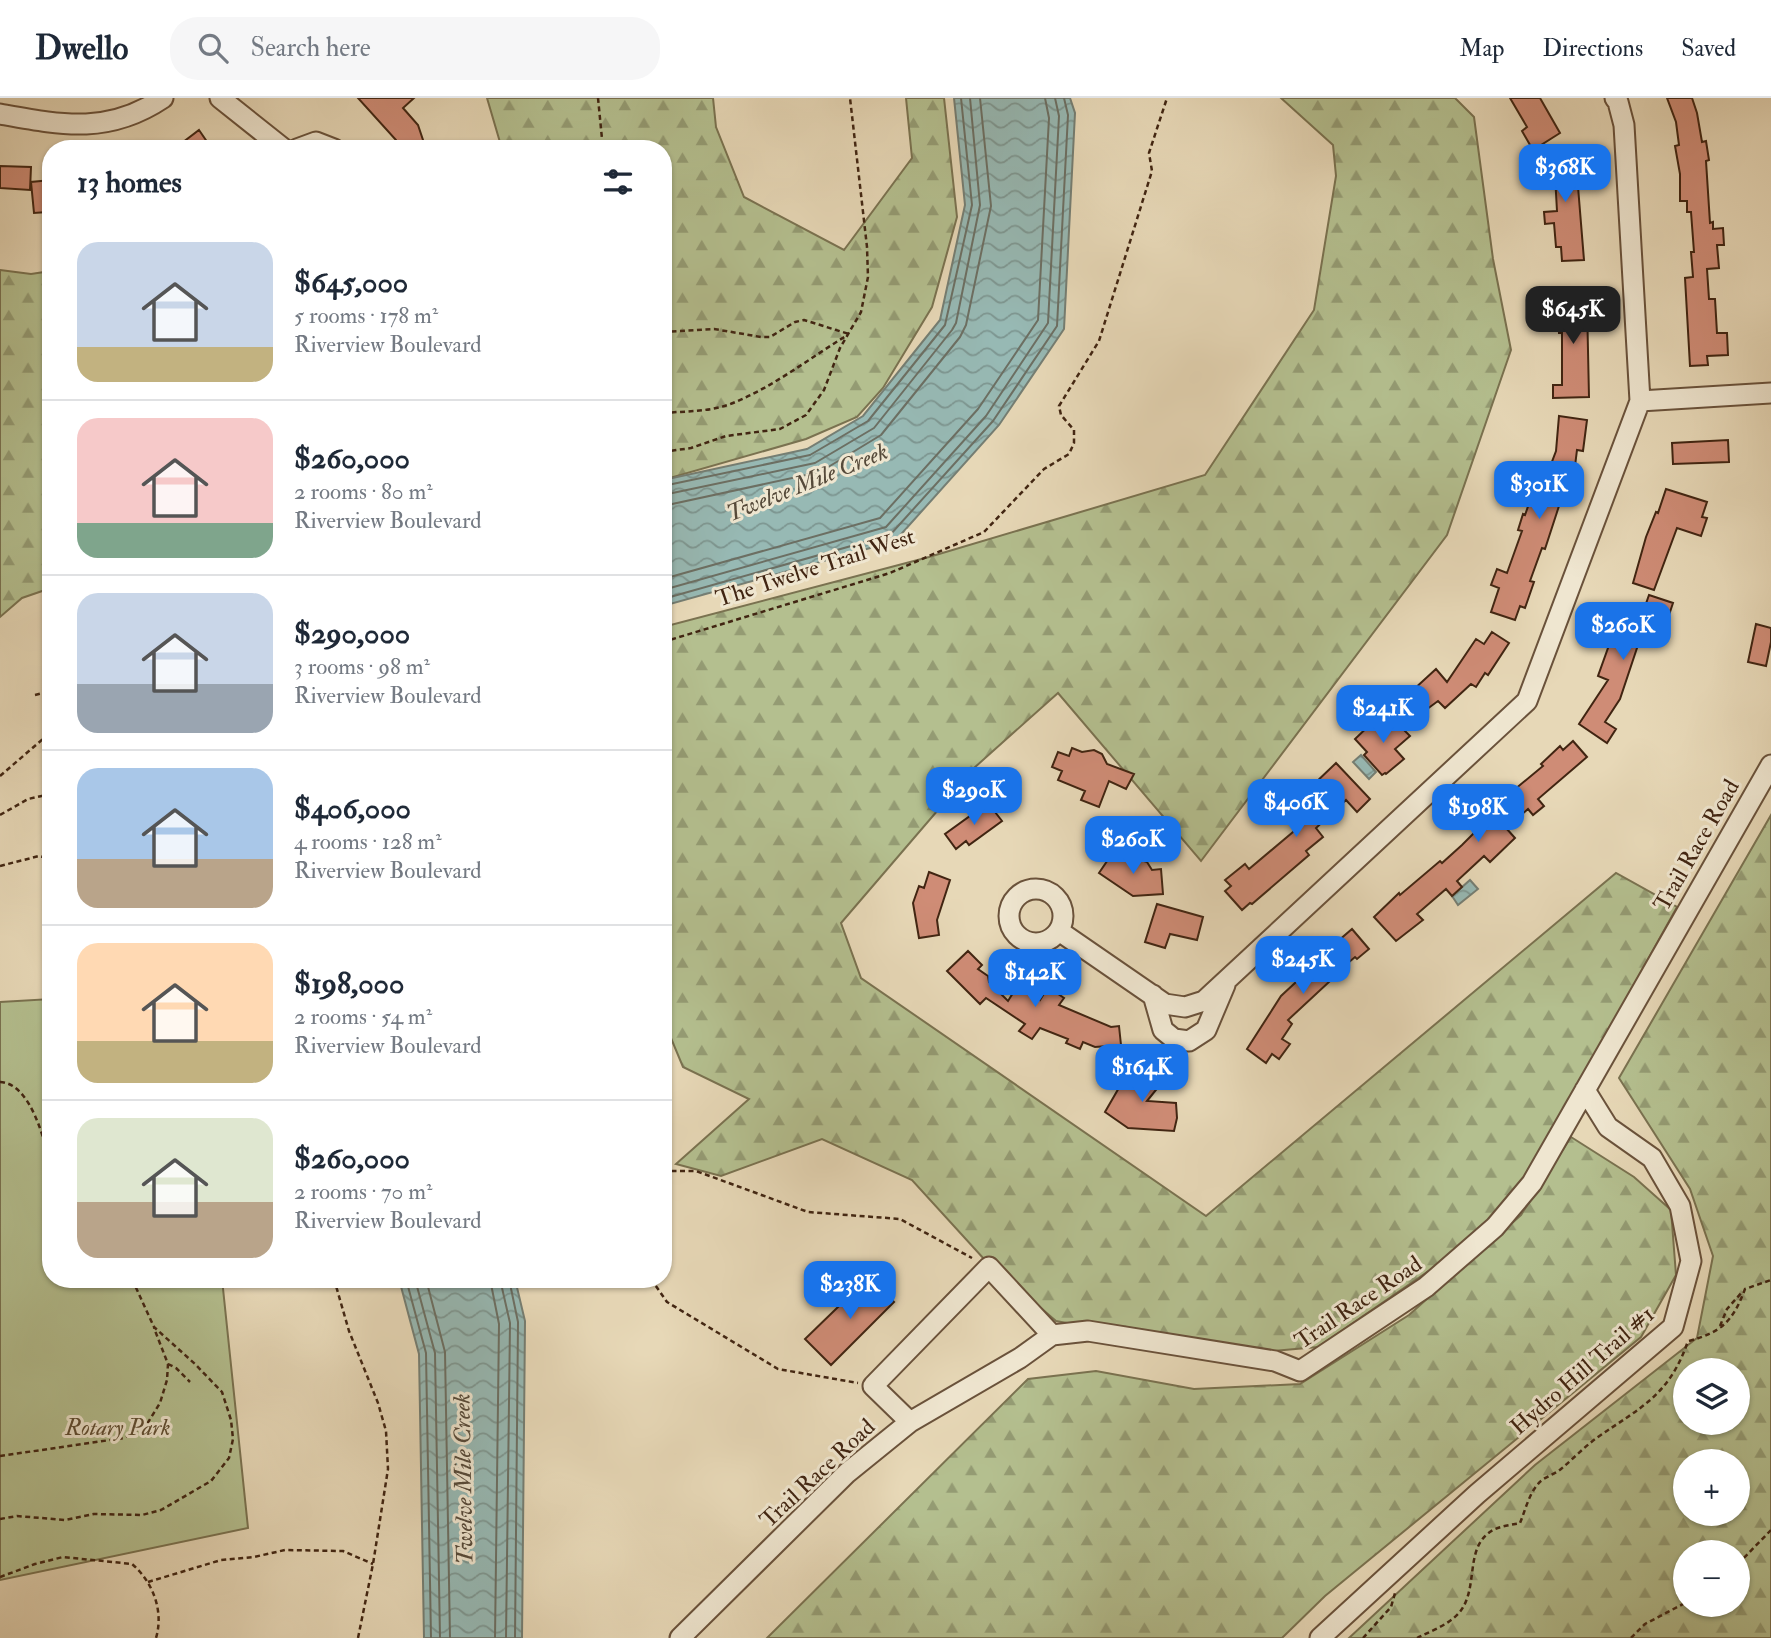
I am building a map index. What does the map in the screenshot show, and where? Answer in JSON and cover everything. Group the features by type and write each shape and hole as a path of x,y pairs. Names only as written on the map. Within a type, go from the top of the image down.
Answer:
{"street":[{"path":"0,114 57,124 93,125 133,115 163,98"},
{"path":"220,98 273,140"},
{"path":"1059,931 1169,1006 1191,1006 1208,998 1527,701 1640,401 1624,125 1615,98"},
{"path":"1640,401 1771,393"},
{"name":"Trail Race Road","path":"680,1638 848,1473 910,1422 1020,1358 1052,1335 1088,1331 1275,1361 1300,1371 1426,1287 1495,1227 1532,1183 1771,765"},
{"path":"1153,995 1163,1030 1174,1039 1189,1041 1206,1030 1230,975"},
{"name":"Hydro Hill Trail #1","path":"1320,1638 1477,1494 1681,1334 1691,1261 1680,1206 1652,1158 1608,1127 1585,1090"},
{"path":"910,1422 873,1386 989,1267 1052,1335"}],"path":[{"path":"598,98 602,140"},
{"path":"672,451 691,448 726,436 780,429 806,415 824,390 840,348 861,312 868,277 850,98"},
{"name":"The Twelve Trail West","path":"672,639 890,573 984,531 1044,469 1069,454 1074,443 1074,430 1061,415 1059,406 1099,341 1149,183 1152,171 1149,153 1167,98"},
{"path":"672,331 714,329 771,337 795,322 804,320 849,334"},
{"path":"672,412 708,410 733,403 771,383 849,334"},
{"path":"34,695 42,693"},
{"path":"0,776 42,740"},
{"path":"0,815 28,799 42,796"},
{"path":"0,866 42,857"},
{"path":"0,1082 15,1086 34,1112 42,1138"},
{"path":"672,1171 696,1171 808,1212 900,1219 989,1267"},
{"path":"1719,1329 1727,1309 1745,1289 1771,1280"},
{"path":"0,1456 124,1438 148,1424 160,1403 167,1380 168,1364 136,1288"},
{"path":"337,1288 349,1331 378,1403 386,1431 388,1469 358,1638"},
{"path":"657,1288 667,1302 778,1369 873,1386"},
{"path":"1417,1638 1440,1628 1459,1612 1471,1591 1474,1558 1480,1541 1494,1530 1520,1523 1539,1482 1559,1471 1598,1437 1652,1400 1682,1358 1681,1334 1703,1337 1719,1329 1736,1314 1745,1289"},
{"path":"0,1519 17,1516 65,1520 94,1514 142,1515 161,1510 211,1481 229,1458 233,1439 231,1420 222,1392 154,1327"},
{"path":"168,1364 190,1382"},
{"path":"1750,1552 1771,1530"},
{"path":"148,1581 221,1560 254,1557 285,1550 343,1552 373,1564"},
{"path":"0,1577 35,1564 63,1558 132,1564 148,1581 156,1597 159,1628 156,1638"},
{"path":"1363,1638 1391,1607 1400,1573 1396,1569"},
{"path":"1630,1638 1645,1624 1673,1609"}],"green space":[{"path":"487,98 713,98 716,127 744,197 844,250 912,158 906,98 944,98 957,217 932,307 883,388 857,417 806,439 672,477 672,140 499,140"},
{"path":"1281,98 1455,98 1474,117 1493,259 1511,350 1447,535 1201,861 1058,693 974,768 841,923 861,978 1206,1216 1616,873 1677,907 1529,1174 1468,1244 1318,1347 1237,1354 1056,1321 984,1259 912,1180 822,1139 721,1176 676,1164 749,1099 683,1067 672,1041 672,625 929,557 1205,475 1314,310 1336,176 1333,145"},
{"path":"0,270 31,274 42,272 42,591 22,598 0,617"},
{"path":"1771,815 1771,1638 1349,1638 1535,1465 1697,1338 1713,1256 1690,1189 1619,1078"},
{"name":"Rotary Park","path":"42,1000 42,1288 223,1288 248,1528 0,1580 0,1002"},
{"path":"1571,1137 1634,1177 1671,1210 1676,1275 1641,1337 1325,1596 1282,1638 767,1638 1028,1379 1096,1371 1194,1389 1300,1384 1409,1315 1521,1215"}],"water":[{"name":"Twelve Mile Creek","path":"954,98 1070,98 1075,113 1064,329 999,425 895,541 672,603 672,478 807,449 863,416 940,320 965,205"},
{"path":"1361,755 1376,772 1369,779 1353,762"},
{"path":"1470,880 1478,889 1458,905 1452,896"},
{"name":"Twelve Mile Creek","path":"401,1288 517,1288 525,1321 522,1638 424,1638 419,1354"}],"building":[{"path":"358,98 414,98 403,108 418,125 423,140 396,140"},
{"path":"1510,98 1540,98 1560,133 1533,150 1522,131 1527,127"},
{"path":"1667,98 1692,98 1702,142 1706,141 1709,160 1706,161 1710,223 1713,222 1713,229 1723,228 1724,245 1717,245 1719,268 1707,269 1709,299 1715,299 1717,333 1727,333 1728,355 1707,356 1708,365 1690,366 1685,278 1693,277 1691,212 1687,212 1687,201 1680,201 1680,174 1675,146 1679,145 1676,122"},
{"path":"199,130 206,140 186,140"},
{"path":"1575,150 1584,260 1562,261 1561,247 1556,247 1554,223 1545,224 1544,212 1557,211 1555,175 1543,175 1542,152"},
{"path":"0,166 31,167 30,190 0,188"},
{"path":"42,181 42,212 34,213 31,182"},
{"path":"1580,290 1581,304 1587,304 1589,397 1553,398 1553,385 1562,385 1562,333 1559,333 1557,291"},
{"path":"1559,416 1587,420 1583,451 1577,450 1575,466 1572,466 1545,549 1542,548 1530,581 1534,582 1525,608 1520,606 1515,620 1491,612 1499,588 1491,585 1497,569 1507,573 1522,531 1518,530 1523,514 1525,515 1538,478 1545,480 1556,451"},
{"path":"1728,440 1729,462 1673,464 1672,443"},
{"path":"1666,489 1707,502 1702,517 1707,518 1701,536 1677,528 1654,590 1633,583 1646,537"},
{"path":"1649,595 1673,603 1662,636 1643,630 1620,699 1605,722 1616,729 1607,743 1579,724 1608,680 1598,676 1622,609 1642,615"},
{"path":"1756,624 1771,628 1766,666 1748,662"},
{"path":"1492,632 1509,643 1488,675 1485,673 1476,687 1471,684 1445,708 1438,701 1415,718 1400,702 1436,669 1447,682 1476,639 1484,644"},
{"path":"1376,719 1387,730 1396,722 1410,736 1395,749 1404,759 1382,775 1364,755 1367,752 1355,739"},
{"path":"1573,741 1587,757 1538,799 1544,806 1533,815 1528,809 1506,828 1515,838 1490,862 1484,856 1457,881 1462,887 1452,896 1446,889 1417,914 1423,920 1396,941 1374,917 1399,893 1400,895 1462,845 1500,807 1497,804 1543,766 1541,764 1560,746 1563,750"},
{"path":"1072,748 1082,752 1094,750 1102,754 1107,764 1134,774 1126,789 1109,781 1099,807 1081,800 1085,791 1058,780 1062,771 1052,767 1058,752 1069,756"},
{"path":"1336,763 1370,799 1357,812 1346,800 1316,828 1323,837 1306,851 1309,855 1242,910 1225,891 1231,886 1225,880 1245,864 1249,869 1318,811 1308,800 1317,792 1311,787"},
{"path":"988,803 1002,821 969,845 966,841 956,849 945,834"},
{"path":"1114,851 1131,864 1138,859 1147,862 1152,870 1161,869 1163,894 1133,896 1099,873"},
{"path":"929,872 950,880 937,920 939,935 919,938 913,903 919,886 924,888"},
{"path":"1157,904 1203,917 1197,940 1170,934 1165,948 1145,942"},
{"path":"1352,929 1369,949 1329,979 1330,981 1288,1020 1292,1024 1282,1039 1290,1044 1279,1059 1272,1054 1266,1063 1247,1049 1281,996"},
{"path":"968,951 982,965 978,969 988,976 989,982 1008,1001 1018,985 1040,1000 1048,987 1064,998 1059,1005 1111,1027 1119,1026 1121,1045 1095,1047 1083,1042 1080,1049 1066,1043 1068,1039 1040,1028 1032,1039 1019,1031 1025,1024 986,998 980,1004 947,971"},
{"path":"1144,1065 1164,1080 1147,1101 1176,1103 1174,1131 1128,1128 1105,1112 1120,1086"},
{"path":"869,1277 894,1302 831,1365 805,1339"}]}
